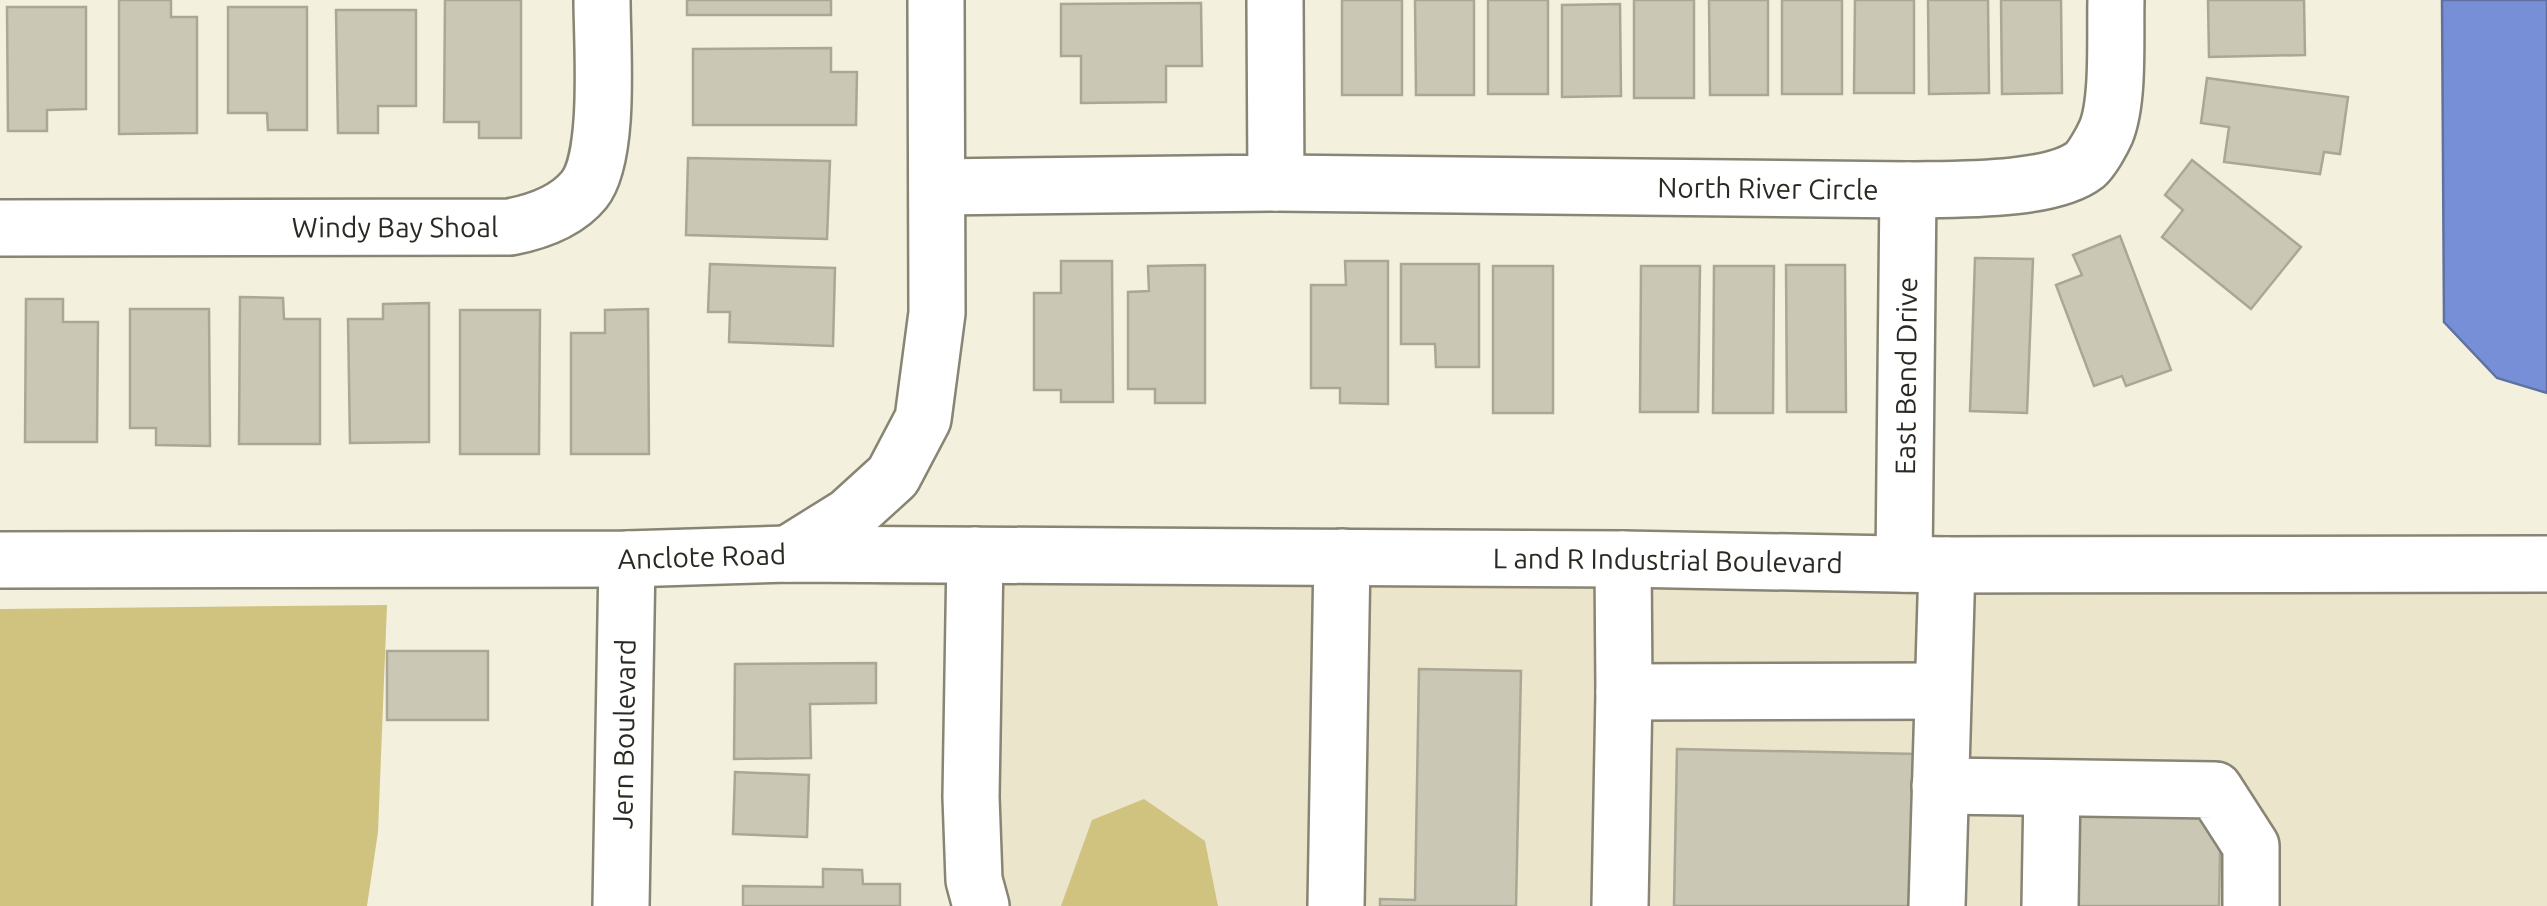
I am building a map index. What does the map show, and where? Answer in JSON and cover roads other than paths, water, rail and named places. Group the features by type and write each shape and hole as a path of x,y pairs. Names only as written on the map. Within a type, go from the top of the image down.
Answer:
{"street":[{"name":"Windy Bay Shoal","path":"0,228 510,227 542,221 584,190 598,160 602,124 602,0"},
{"name":"Anclote Road","path":"0,560 788,554 849,516 893,476 923,418 937,312 936,0"},
{"path":"1274,0 1276,183"},
{"name":"North River Circle","path":"936,187 1194,187 1276,183 1908,190 2010,186 2057,178 2086,164 2107,130 2114,75 2116,0"},
{"name":"East Bend Drive","path":"1908,190 1926,565 1943,691 1937,906"},
{"name":"L and R Industrial Boulevard","path":"788,554 1926,565 2547,564"},
{"path":"976,555 971,797 974,880 981,906"},
{"name":"Jern Boulevard","path":"620,906 626,558"},
{"path":"1336,906 1342,558"},
{"path":"1620,906 1622,560"},
{"path":"1624,692 1943,691"},
{"path":"1940,786 2214,790 2251,846 2251,906"},
{"path":"2050,906 2052,788"}],"water":[{"path":"2442,0 2547,0 2547,393 2497,378 2444,322"}]}
